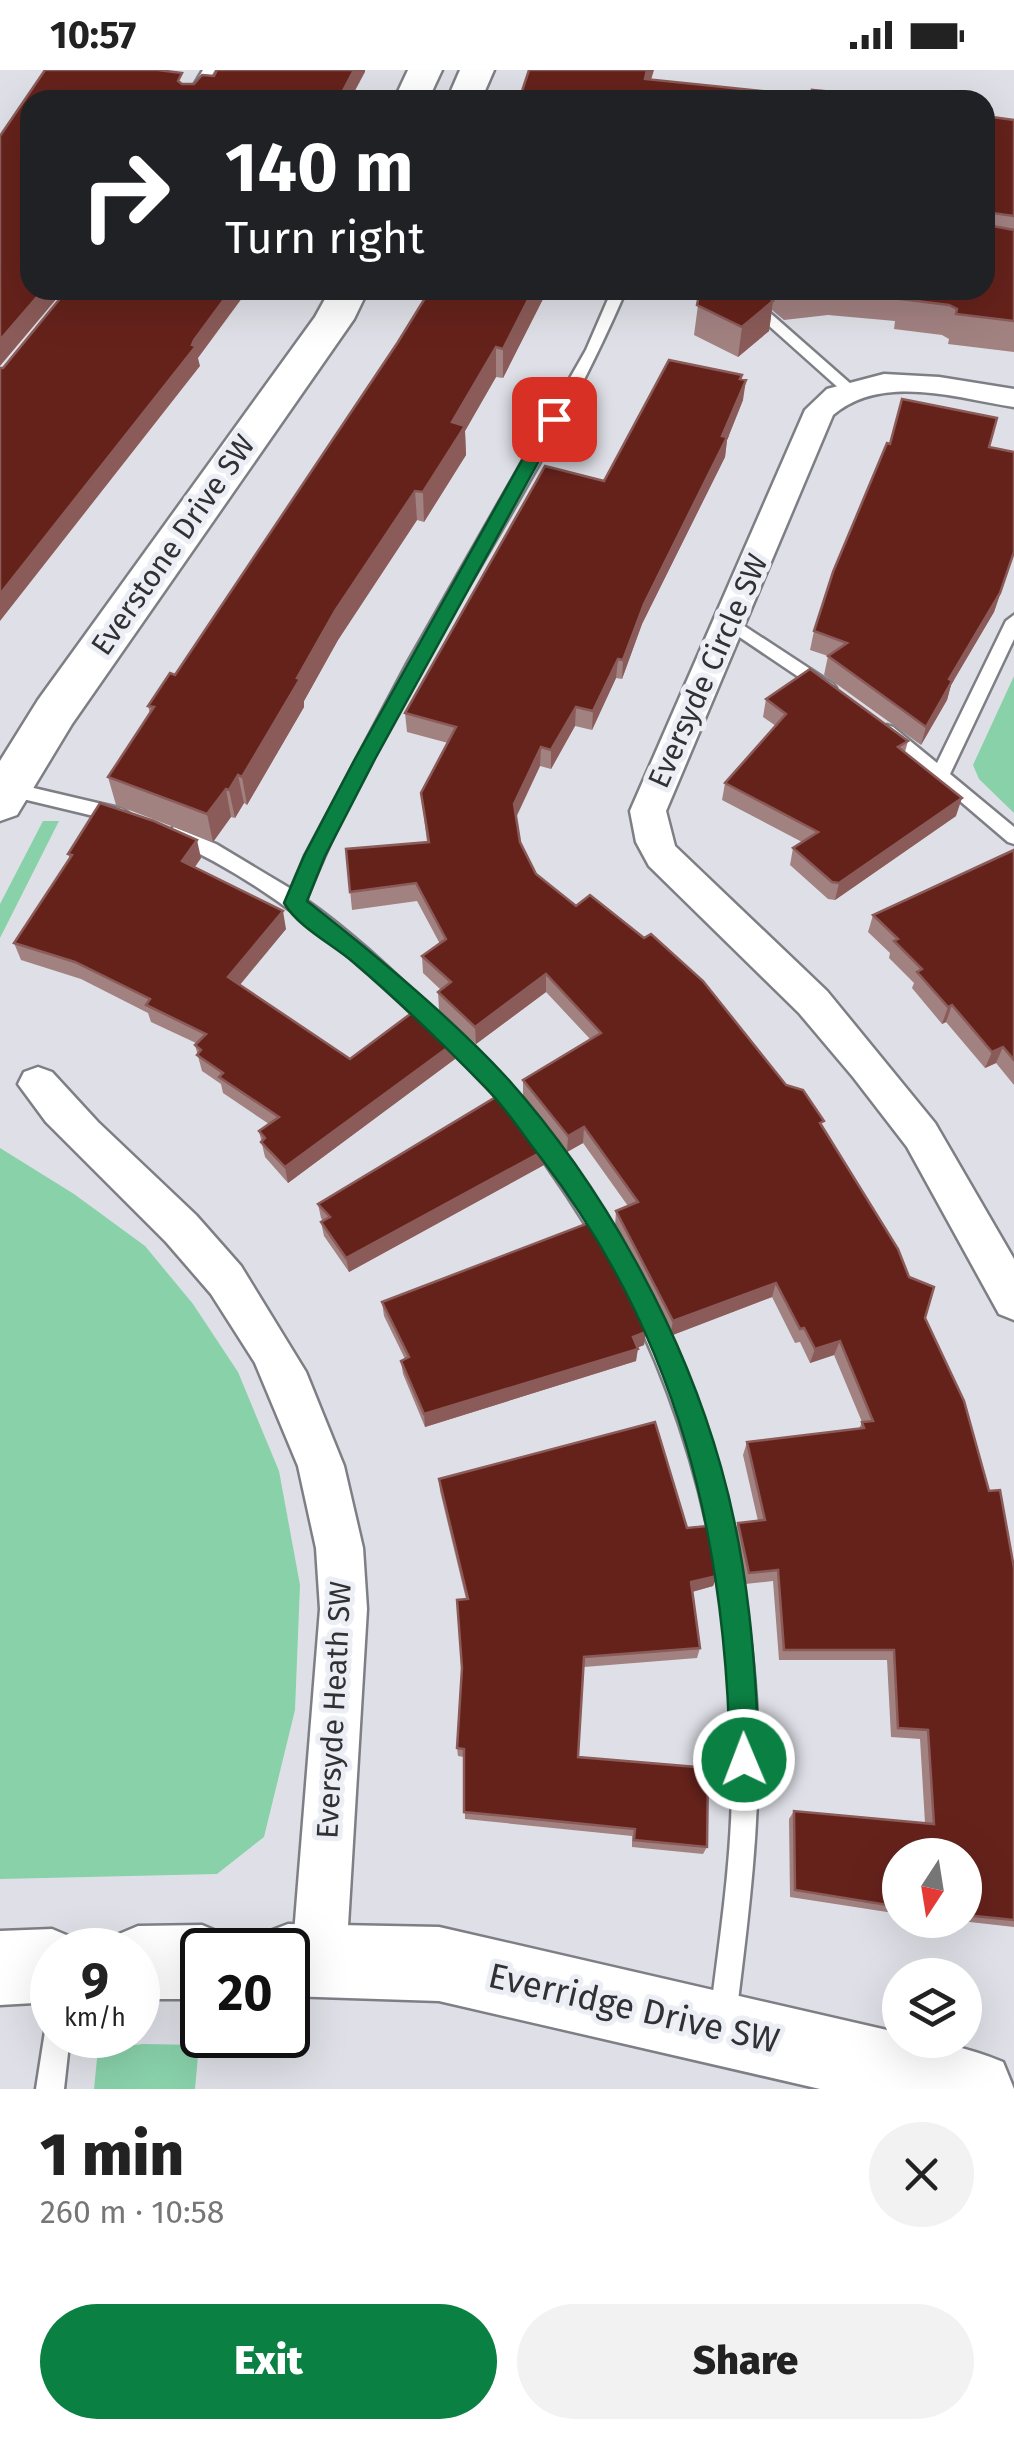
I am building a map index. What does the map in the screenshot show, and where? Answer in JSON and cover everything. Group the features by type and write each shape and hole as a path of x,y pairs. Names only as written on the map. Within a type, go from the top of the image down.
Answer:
{"street":[{"name":"Everstone Drive SW","path":"4,796 55,712 344,300"},
{"path":"847,388 888,382 1014,398"},
{"name":"Eversyde Circle SW","path":"847,388 820,410 648,812 654,842 674,868 813,1002 866,1064 921,1135 1008,1275"},
{"name":"Eversyde Heath SW","path":"38,1084 68,1123 180,1224 226,1279 268,1339 299,1399 336,1531 344,1588 338,1718 308,1928"},
{"name":"Everridge Drive SW","path":"310,1959 439,1964 976,2089"},
{"path":"0,1968 30,1967"}],"lane":[{"path":"295,903 356,775 592,350 614,300"},
{"path":"747,300 847,388"},
{"path":"941,774 1014,621"},
{"path":"729,622 840,698"},
{"path":"869,718 1014,837"},
{"path":"4,796 112,812 151,826 252,874 295,903 361,956 497,1084 569,1176 615,1246 682,1388 708,1468 728,1565 742,1668 745,1791 721,2028"},
{"path":"50,2089 53,2058"}],"green space":[{"path":"1014,676 1014,813 979,779 973,765"},
{"path":"43,821 59,821 0,938 0,904"},
{"path":"0,1148 74,1194 145,1246 193,1304 238,1372 279,1471 300,1585 295,1710 264,1837 217,1874 0,1879"},
{"path":"160,2044 180,2045 180,2058 198,2058 195,2089 94,2089 97,2058 160,2058"}],"building":[{"path":"45,70 158,70 182,73 178,81 194,84 202,75 214,76 217,70 354,70 343,90 31,90"},
{"path":"529,70 647,70 645,79 753,90 522,90"},
{"path":"20,107 20,300 34,300 0,340 0,136"},
{"path":"995,117 1014,120 1014,216 995,213"},
{"path":"995,226 1014,230 1014,321 956,314 957,309 908,300 995,300"},
{"path":"59,300 224,300 194,340 192,345 196,346 0,594 3,368"},
{"path":"424,300 528,300 503,349 496,347 452,422 465,426 423,492 415,491 335,611 242,777 238,775 207,814 108,777 154,707 148,706 170,673 175,675"},
{"path":"698,300 773,301 742,327 697,305"},
{"path":"669,360 742,375 740,379 746,380 722,436 727,437 644,604 623,660 618,659 593,711 576,707 551,750 541,747 514,804 520,842 536,874 576,906 590,895 644,938 651,934 703,981 786,1085 803,1090 898,1249 909,1277 934,1287 925,1318 964,1401 989,1491 1000,1490 1014,1568 1014,1920 982,1917 982,1838 882,1838 882,1904 795,1890 794,1811 934,1824 928,1730 898,1728 894,1650 784,1650 778,1570 749,1573 738,1523 765,1520 747,1442 864,1428 862,1422 873,1421 840,1341 815,1349 776,1283 673,1321 616,1211 638,1202 584,1127 568,1136 523,1080 601,1033 546,974 475,1027 438,992 451,982 422,956 446,939 416,883 350,892 346,849 429,842 421,793 456,727 405,713 545,466 604,481"},
{"path":"902,399 997,418 989,447 1014,452 1014,552 1000,593 949,679 952,681 926,727 828,656 847,643 814,631 833,572 887,443 890,444"},
{"path":"810,669 908,741 898,747 962,798 839,883 832,882 793,848 818,832 725,783 786,714 766,699"},
{"path":"100,803 197,840 182,861 283,911 228,977 350,1059 417,1009 454,1043 285,1167 261,1142 265,1138 259,1131 279,1117 219,1077 223,1073 197,1055 201,1050 195,1045 206,1034 146,1005 150,999 75,962 14,943 72,855 68,854"},
{"path":"1014,850 1014,1060 1003,1047 992,1052 952,1005 948,1007 917,972 922,969 894,941 898,939 873,915"},
{"path":"501,1094 545,1150 346,1258 321,1222 330,1217 318,1204"},
{"path":"591,1222 646,1332 633,1337 638,1349 424,1414 401,1361 409,1357 382,1302"},
{"path":"655,1422 687,1528 707,1526 717,1576 691,1582 700,1648 584,1657 578,1757 708,1768 707,1847 634,1840 635,1829 464,1812 464,1749 457,1748 462,1668 457,1600 468,1599 439,1479"}],"route":[{"path":"554,419 416,662 314,856 295,903 361,956 497,1084 569,1176 615,1246 682,1388 708,1468 728,1565 742,1668 744,1760"}]}
